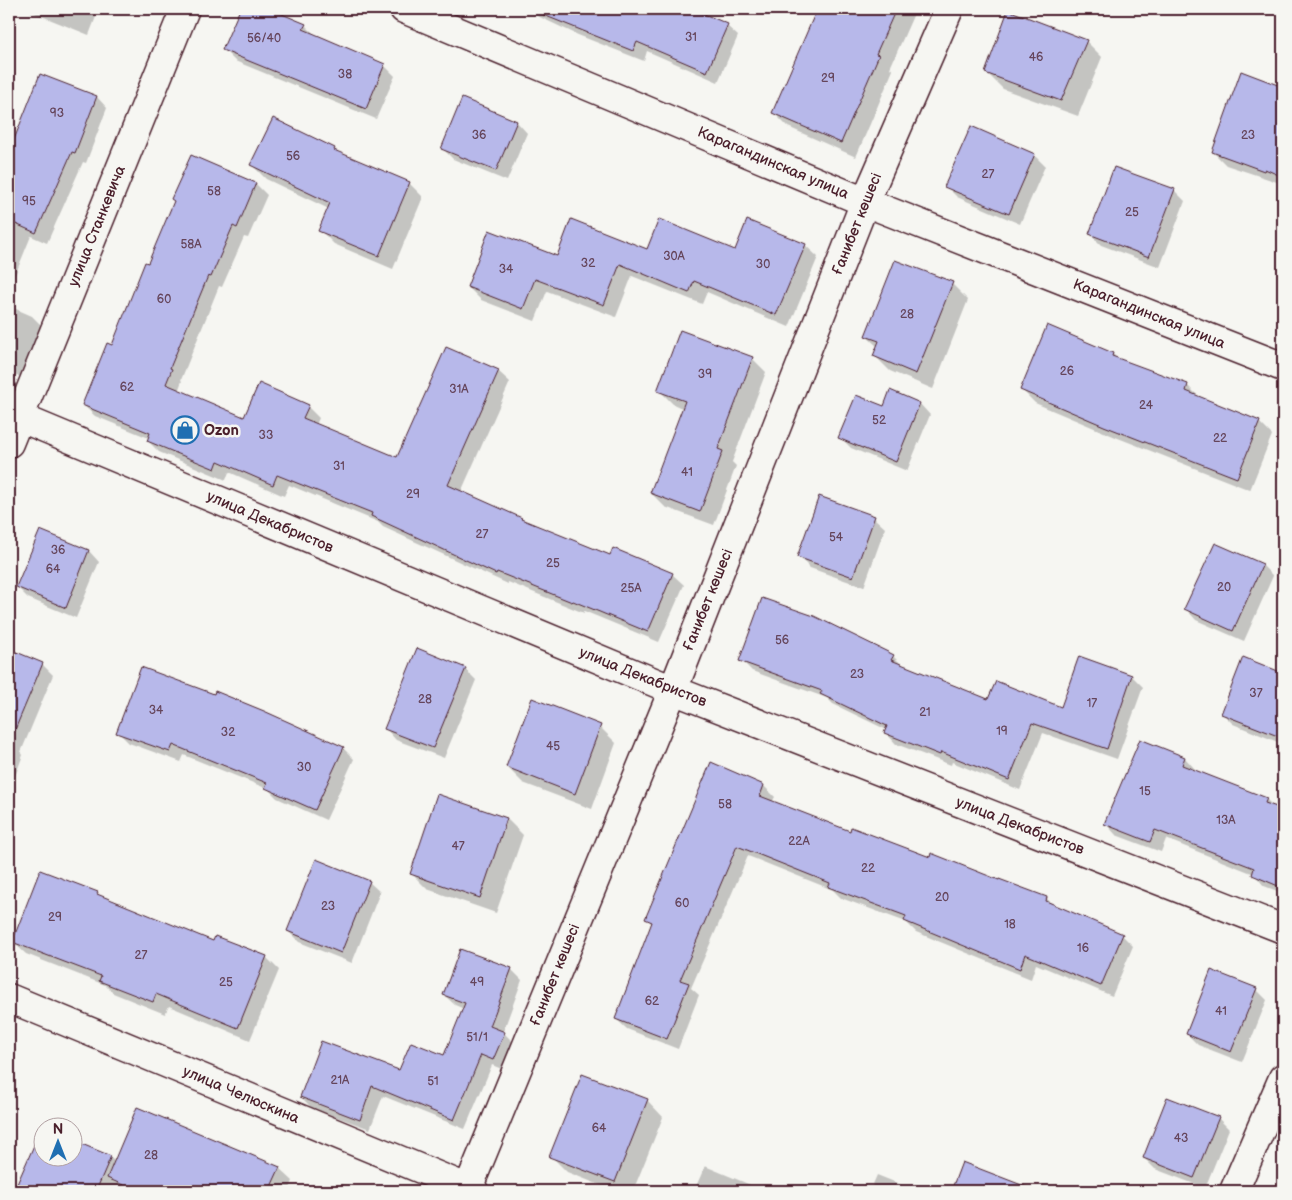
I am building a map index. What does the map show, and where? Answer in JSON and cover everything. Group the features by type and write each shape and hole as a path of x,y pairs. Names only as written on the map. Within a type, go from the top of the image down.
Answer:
{"street":[{"name":"улица Станкевича","path":"9,443 14,415 185,9"},
{"name":"Карагандинская улица","path":"404,9 865,202 1283,367"},
{"name":"Ғанибет көшесі","path":"469,1190 673,690 865,202 949,9"},
{"name":"улица Декабристов","path":"14,415 673,690 1283,929"},
{"name":"улица Челюскина","path":"9,998 469,1190"},
{"path":"1234,1191 1283,1078"}],"building":[{"path":"240,9 270,9 306,24 303,29 385,64 366,109 222,50"},
{"path":"531,9 692,9 728,24 707,72 637,42 633,51"},
{"path":"817,9 896,9 876,54 879,55 841,143 772,113"},
{"path":"1008,10 1087,40 1061,101 985,73"},
{"path":"1241,71 1283,87 1283,177 1265,169 1264,171 1212,152"},
{"path":"40,74 97,96 75,153 72,152 36,233 9,221 9,152"},
{"path":"462,98 517,121 496,171 441,149"},
{"path":"273,118 335,148 334,150 410,182 379,256 318,231 330,203 250,165"},
{"path":"971,126 1035,154 1009,214 944,187"},
{"path":"191,155 256,183 237,228 233,226 211,277 208,276 170,368 172,369 166,384 244,417 259,383 309,405 303,418 397,457 446,347 499,370 448,485 521,519 610,555 613,548 673,573 648,632 497,572 496,574 371,516 372,513 277,475 273,485 218,461 215,469 147,441 150,433 82,405 107,343 112,345 145,262 148,263 174,201 171,199"},
{"path":"1114,167 1175,189 1149,257 1089,234"},
{"path":"571,219 647,249 659,219 735,250 747,220 806,244 776,315 694,281 689,293 620,264 604,305 535,279 523,309 467,287 489,230 557,256"},
{"path":"895,260 953,282 916,374 873,356 879,341 865,336"},
{"path":"1047,325 1113,353 1112,356 1188,384 1186,391 1260,421 1237,478 1104,426 1020,390"},
{"path":"680,330 753,357 718,449 723,451 700,512 650,493 685,401 657,391"},
{"path":"890,390 920,403 896,462 838,438 856,395 884,406"},
{"path":"819,496 875,516 853,577 797,557"},
{"path":"40,530 89,550 66,608 16,587"},
{"path":"1215,543 1263,564 1233,631 1184,609"},
{"path":"762,598 814,616 894,655 891,660 988,699 996,681 1061,707 1079,656 1132,675 1107,749 1032,723 1009,780 941,752 940,755 884,733 887,726 820,694 822,691 739,661"},
{"path":"417,648 466,668 433,748 384,729"},
{"path":"9,649 43,663 9,744"},
{"path":"1243,657 1283,673 1283,738 1221,714"},
{"path":"141,667 214,694 215,691 344,747 315,810 265,788 267,783 173,745 170,752 116,733"},
{"path":"532,698 601,725 575,794 506,767"},
{"path":"1140,739 1185,757 1182,765 1267,798 1265,803 1283,809 1283,888 1252,875 1254,868 1155,830 1150,842 1104,824"},
{"path":"711,762 764,785 760,796 850,831 851,827 930,857 931,853 1047,897 1046,901 1123,934 1101,986 1025,954 1020,969 904,921 906,916 828,887 830,883 737,846 680,980 689,983 667,1039 615,1019 652,922 645,919"},
{"path":"437,794 507,818 480,898 410,874"},
{"path":"316,859 370,881 341,953 287,931"},
{"path":"40,870 98,892 97,894 213,941 215,936 267,956 238,1028 156,994 153,1002 99,981 101,976 12,942"},
{"path":"460,949 512,968 490,1026 505,1032 493,1060 481,1055 454,1120 372,1086 360,1120 300,1097 321,1041 399,1070 411,1042 444,1055 465,1003 443,995"},
{"path":"1211,970 1257,988 1231,1052 1186,1034"},
{"path":"582,1074 648,1099 615,1182 549,1157"},
{"path":"1167,1097 1219,1117 1194,1178 1143,1158"},
{"path":"137,1107 280,1167 269,1191 137,1191 107,1178"},
{"path":"82,1144 111,1156 96,1191 14,1191 32,1150 32,1168 82,1168"},
{"path":"962,1162 1032,1189 1031,1191 951,1191"}],"place":[{"name":"Ozon","path":"185,430"}]}
